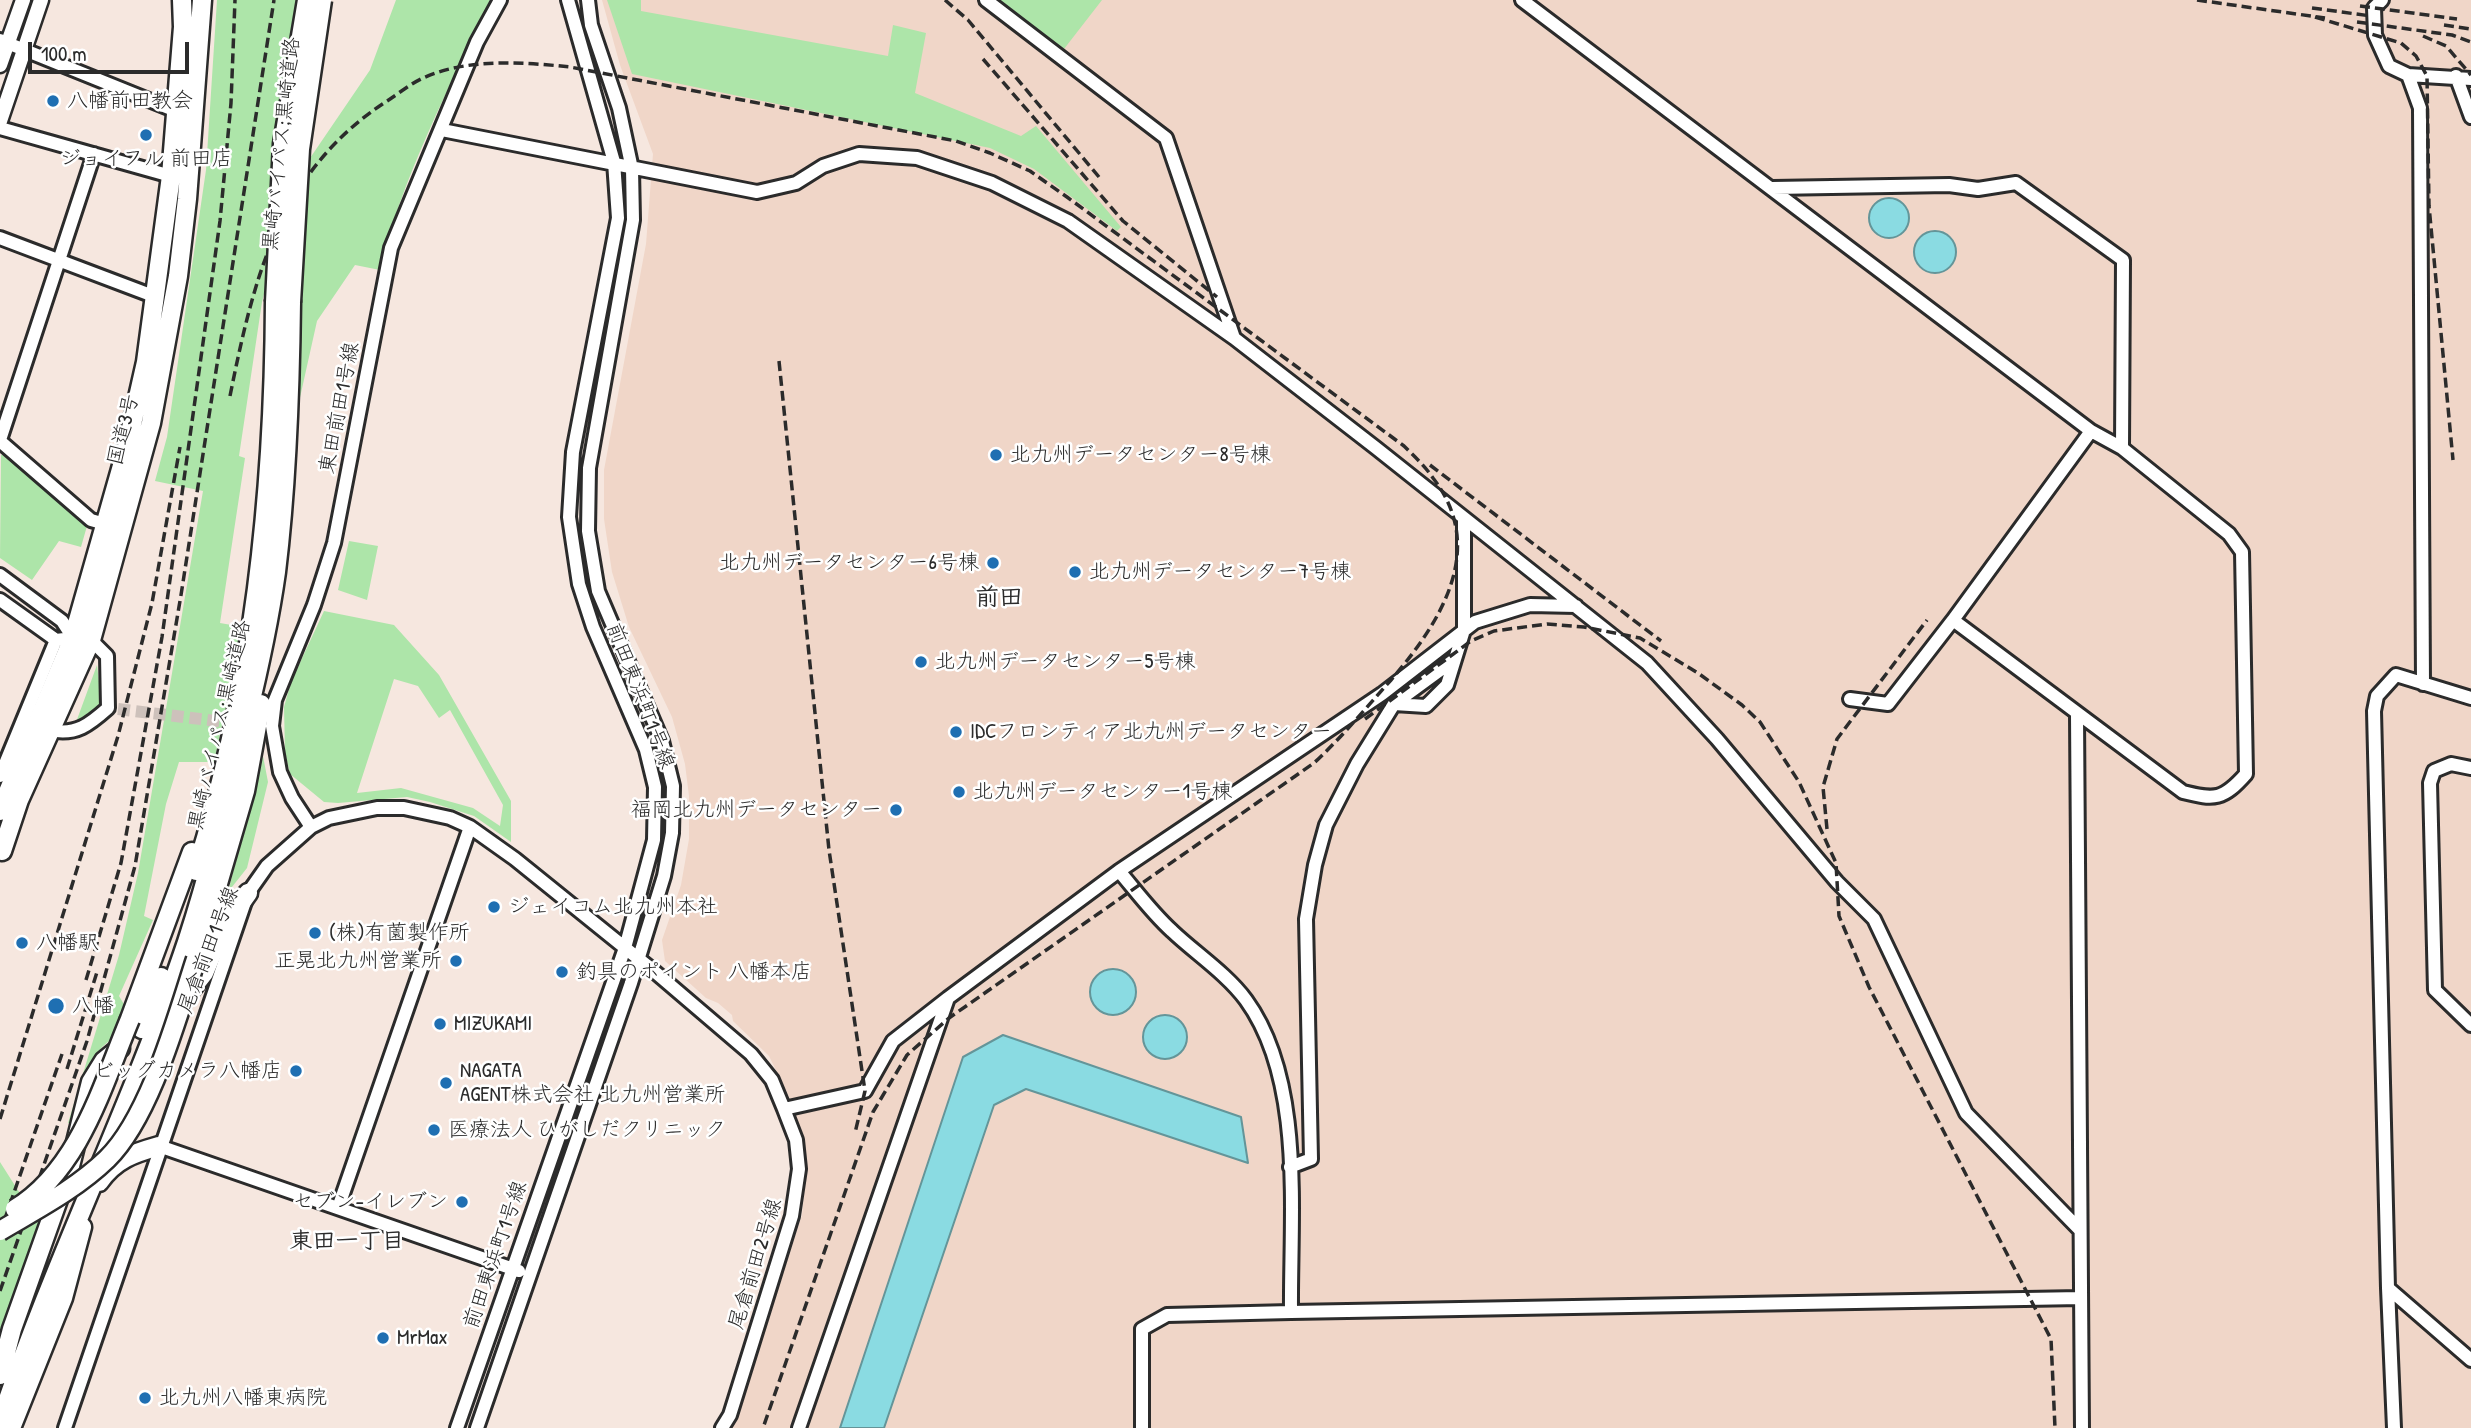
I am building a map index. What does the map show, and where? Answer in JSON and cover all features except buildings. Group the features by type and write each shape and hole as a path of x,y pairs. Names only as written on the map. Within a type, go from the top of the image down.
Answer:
{"highway":[{"name":"国道3号","path":"2,851 19,800 50,730 143,375 171,176 183,27 182,0"},
{"name":"国道3号","path":"0,811 73,639 151,423 187,198 202,0"},
{"name":"黒崎バイパス;黒崎道路","path":"0,1423 30,1336 148,1046 191,930 211,864 252,698 276,571 288,439 283,302 283,144 307,0"},
{"name":"黒崎バイパス;黒崎道路","path":"0,1384 174,941 199,861 235,712 261,569 283,302 300,149 322,0"},
{"path":"0,1231 72,1188 120,1144 154,1076 219,889 250,768 270,636 276,571"},
{"path":"0,1218 32,1198 68,1157 130,1019 186,869 235,712"},
{"path":"177,1006 204,973 223,928 248,893"},
{"path":"0,1375 12,1329 70,1166 91,1082 104,1061 128,1042"},
{"path":"11,1428 63,1298 96,1186 108,1169 124,1157 159,1146"}],"main road":[{"path":"0,65 4,42 23,0"},
{"path":"0,121 41,0"}],"street":[{"name":"東田前田1号線","path":"311,827 292,798 280,772 267,726 281,680 314,605 334,543 391,248 477,42 500,0"},
{"name":"前田東浜町1号線","path":"457,1428 625,948 654,839 655,786 646,750 593,627 579,584 569,517 573,452 618,218 614,162 568,0"},
{"name":"前田東浜町1号線","path":"477,1428 638,960 670,844 673,786 662,741 598,591 588,531 589,468 633,220 632,169 619,108 591,25 588,0"},
{"path":"986,0 1167,138 1234,338"},
{"path":"1522,0 2091,431 2122,448 2229,534 2242,552 2246,774 2229,793 2220,796 2210,798 2183,792 1953,620"},
{"path":"2382,0 2374,8 2375,34 2389,66 2408,75 2471,79"},
{"path":"4,42 176,111"},
{"path":"2408,75 2420,108 2423,684"},
{"path":"2456,76 2471,117"},
{"path":"0,128 171,176"},
{"path":"442,130 757,192 796,183 823,166 859,154 918,158 992,183 1068,221 1234,338 1647,663 1717,739 1837,882 1874,919 1966,1113 2080,1230"},
{"path":"93,154 0,441 90,520 104,524"},
{"path":"1773,188 1949,185 1978,189 2016,183 2123,260 2122,448"},
{"path":"0,238 156,297"},
{"path":"1850,699 1888,704 2091,431"},
{"path":"1394,704 1426,706 1447,685 1464,630 1464,518"},
{"path":"0,575 62,621 73,639"},
{"path":"0,600 107,656 113,709 74,732 50,730"},
{"path":"784,1109 865,1091 893,1041 948,998 1119,871 1373,701 1475,622 1530,605 1576,606"},
{"path":"1,771 73,639"},
{"path":"1290,1167 1311,1158 1306,919 1315,865 1326,825 1357,764 1394,704 1454,660"},
{"path":"2394,1428 2374,710 2377,696 2396,676 2471,698"},
{"path":"2077,715 2082,1428"},
{"path":"2471,768 2451,764 2434,771 2430,783 2435,990 2471,1025"},
{"name":"尾倉前田1号線","path":"65,1428 159,1146 248,893 267,866 311,827 329,818 377,808 404,808 450,818 470,827 638,960"},
{"path":"338,1208 470,827"},
{"path":"1119,871 1168,929 1244,998 1265,1030 1279,1067 1290,1167 1291,1312"},
{"name":"尾倉前田2号線","path":"638,960 751,1054 772,1080 796,1140 796,1198 730,1415 722,1428"},
{"path":"799,1428 948,998"},
{"path":"159,1146 530,1275"},
{"path":"2388,1287 2468,1354"},
{"path":"1142,1428 1142,1329 1167,1315 2081,1298"}],"shaded area":[{"path":"602,0 2471,0 2471,1428 732,1428 802,1215 807,1163 794,1107 769,1056 733,1021 732,1015 718,1003 706,998 665,961 662,940 681,885 689,839 689,796 685,764 672,717 629,627 612,572 604,519 604,470 646,244 653,154 620,65"}],"green space":[{"path":"217,0 297,0 274,160 306,164 370,70 396,0 490,0 414,166 389,235 380,270 355,265 317,321 299,402 303,204 269,238 268,278 239,456 245,458 220,623 243,627 214,762 179,762 166,804 144,916 153,920 119,996 125,1006 114,1037 102,1047 88,1068 73,1124 68,1123 119,955 138,873 203,491 155,481 167,437 206,170"},
{"path":"607,0 641,0 641,11 888,56 893,25 926,33 915,93 1021,136 1036,126 1121,227 1117,231 1034,169 990,148 632,74"},
{"path":"998,0 1102,0 1064,49"},
{"path":"1,455 7,455 87,526 81,547 59,541 32,580 0,558"},
{"path":"349,541 378,546 367,600 338,590"},
{"path":"324,611 394,625 439,675 511,801 511,842 474,816 407,797 324,802 290,774 285,752 284,707 291,682","holes":["394,679 418,686 439,718 450,710 503,805 500,826 473,808 401,788 357,793"]},
{"path":"97,665 101,698 97,711 75,725"},
{"path":"263,756 268,782 247,868 228,892"},
{"path":"0,1162 40,1225 0,1332"}],"water":[{"path":"1889,198 1897,199 1903,204 1908,210 1908,226 1903,232 1897,237 1889,238 1881,237 1875,232 1870,226 1869,218 1870,210 1875,204 1881,199"},
{"path":"1935,231 1950,237 1956,252 1950,267 1935,273 1920,267 1914,252 1920,237"},
{"path":"1113,969 1130,975 1136,992 1130,1009 1113,1015 1096,1009 1090,992 1096,975"},
{"path":"1165,1015 1180,1022 1187,1037 1180,1052 1165,1059 1150,1052 1143,1037 1150,1022"},
{"path":"1003,1035 1241,1117 1248,1163 1026,1089 994,1105 884,1428 840,1428 963,1057"}],"tunnel":[{"path":"118,709 241,724"}],"railway":[{"path":"86,980 121,863 162,637 220,221 231,103 235,0"},
{"path":"0,1291 87,1041 135,866 181,595 274,0"},
{"path":"945,0 968,20 1099,177"},
{"path":"2197,0 2325,18"},
{"path":"2360,6 2457,19"},
{"path":"2312,8 2371,16"},
{"path":"2315,17 2401,43 2416,56 2427,76 2429,206 2453,460"},
{"path":"2357,22 2452,35 2471,42"},
{"path":"2444,25 2471,29"},
{"path":"2423,36 2446,46 2471,75"},
{"path":"983,59 1123,221 1217,297"},
{"path":"230,396 249,310 277,230 296,194 320,160 350,129 409,86 440,72 476,64 552,65 956,141 1030,171 1404,446 1430,474 1449,505 1457,531 1457,558 1451,584 1440,610 1409,658 1334,743 1314,763 949,1018 907,1055 873,1112 763,1428"},
{"path":"779,361 829,850 865,1091 855,1133"},
{"path":"0,1119 118,736 152,603 180,447"},
{"path":"1430,465 1661,641"},
{"path":"1827,829 1823,787 1837,739 1927,620"},
{"path":"1365,719 1471,641 1494,631 1547,624 1584,627 1640,638 1698,673 1742,705 1760,722 1799,782 1836,863 1839,916 1869,987 2051,1339 2055,1428"},
{"path":"67,1069 97,972"},
{"path":"0,1233 62,1054"}],"place":[{"name":"八幡前田教会","path":"53,101"},
{"name":"ジョイフル 前田店","path":"146,135"},
{"name":"北九州データセンター8号棟","path":"996,455"},
{"name":"北九州データセンター6号棟","path":"993,563"},
{"name":"北九州データセンター7号棟","path":"1075,572"},
{"name":"北九州データセンター5号棟","path":"921,662"},
{"name":"IDCフロンティア北九州データセンター","path":"956,732"},
{"name":"北九州データセンター1号棟","path":"959,792"},
{"name":"福岡北九州データセンター","path":"896,810"},
{"name":"ジェイコム北九州本社","path":"494,907"},
{"name":"(株)有薗製作所","path":"315,933"},
{"name":"八幡駅","path":"22,943"},
{"name":"正晃北九州営業所","path":"456,961"},
{"name":"釣具のポイント 八幡本店","path":"562,972"},
{"name":"八幡","path":"56,1006"},
{"name":"MIZUKAMI","path":"440,1024"},
{"name":"ビッグカメラ八幡店","path":"296,1071"},
{"name":"NAGATA AGENT株式会社 北九州営業所","path":"446,1083"},
{"name":"医療法人 ひがしだクリニック","path":"434,1130"},
{"name":"セブン-イレブン","path":"462,1202"},
{"name":"MrMax","path":"383,1338"},
{"name":"北九州八幡東病院","path":"145,1398"}],"district":[{"name":"前田","path":"999,599"},
{"name":"東田一丁目","path":"347,1242"}]}
